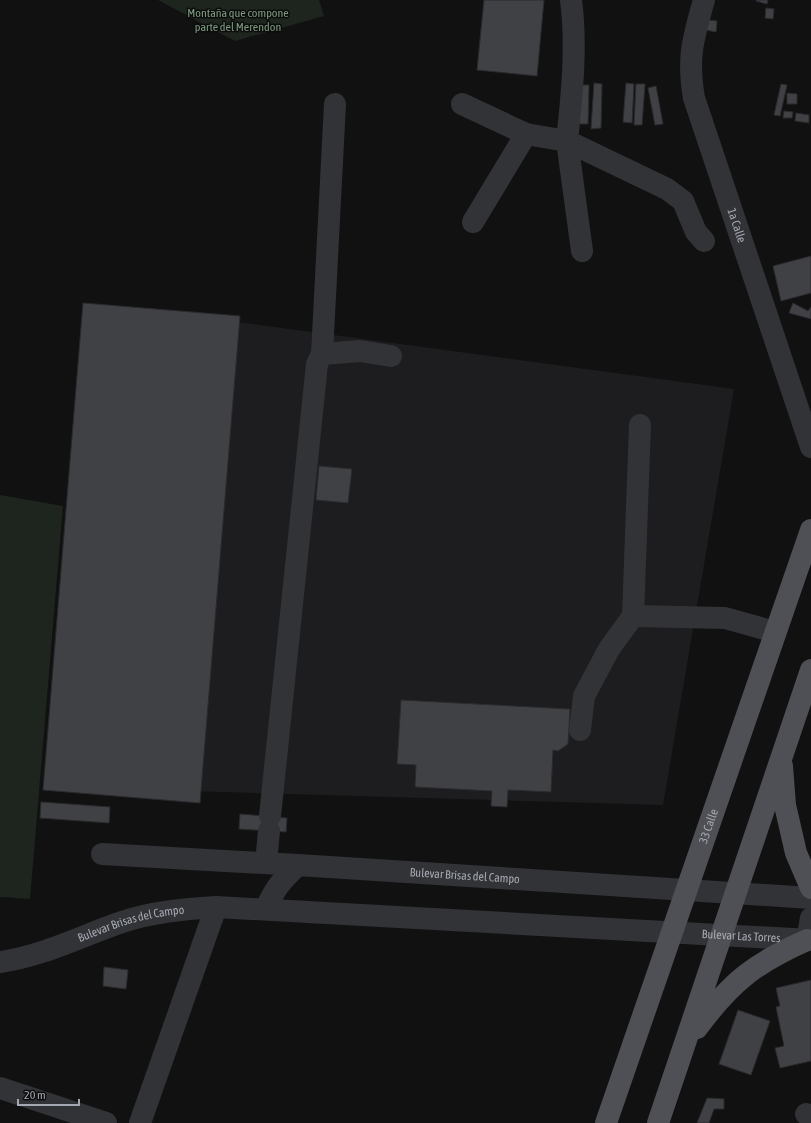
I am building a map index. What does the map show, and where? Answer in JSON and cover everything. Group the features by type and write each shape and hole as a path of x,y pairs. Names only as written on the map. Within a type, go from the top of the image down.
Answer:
{"main road":[{"name":"33 Calle","path":"606,1123 811,530"},
{"path":"658,1123 679,1065 811,670"},
{"path":"781,756 785,805 796,853 811,888"},
{"path":"679,1065 695,1032 716,1002 743,976 773,955 809,940"}],"street":[{"path":"571,0 573,16 572,100 567,141 582,251"},
{"name":"1a Calle","path":"704,0 693,38 690,58 694,98 811,447"},
{"path":"266,863 317,364 322,354 336,104"},
{"path":"462,104 526,134 567,141 667,189 683,201 696,232 704,241"},
{"path":"473,222 526,134"},
{"path":"322,354 360,351 391,356"},
{"path":"580,730 584,696 609,649 633,616 640,425"},
{"path":"633,616 725,618 775,632"},
{"name":"Bulevar Brisas del Campo","path":"102,854 686,890"},
{"path":"266,909 272,894 281,880 298,865"},
{"path":"686,890 811,898"},
{"path":"140,1123 216,907"},
{"name":"Bulevar Brisas del Campo","path":"0,962 22,959 46,952 123,922 172,910 216,907 671,932"},
{"path":"809,940 811,918"},
{"name":"Bulevar Las Torres","path":"671,932 809,940"},
{"path":"0,1088 106,1123"}],"shaded area":[{"path":"119,306 734,389 663,805 87,788"}],"green space":[{"name":"Montaña que compone parte del Merendon","path":"158,0 319,0 324,16 235,41"},
{"path":"0,495 63,506 30,899 0,897"}],"building":[{"path":"484,0 544,0 537,76 477,70"},
{"path":"756,0 768,0 767,4"},
{"path":"766,8 774,9 773,19 765,18"},
{"path":"708,20 717,21 716,32 706,30"},
{"path":"594,83 602,84 601,128 591,129"},
{"path":"626,83 634,84 632,123 623,122"},
{"path":"636,84 645,84 642,125 634,125"},
{"path":"781,84 787,85 780,116 774,115"},
{"path":"580,85 589,85 588,124 579,124"},
{"path":"656,86 663,124 655,125 648,88"},
{"path":"787,93 797,94 797,104 787,104"},
{"path":"784,111 793,112 792,118 783,118"},
{"path":"796,113 809,115 809,123 795,121"},
{"path":"811,256 811,293 781,301 773,266"},
{"path":"83,303 240,316 200,803 43,790"},
{"path":"793,303 808,311 811,307 811,319 789,313"},
{"path":"319,466 352,469 348,503 316,500"},
{"path":"401,700 570,709 568,744 558,751 553,750 551,792 508,790 507,807 491,806 492,791 415,787 416,765 397,764"},
{"path":"41,802 110,807 109,823 40,818"},
{"path":"240,814 287,818 286,832 239,829"},
{"path":"104,967 128,970 126,989 103,986"},
{"path":"811,980 811,1061 780,1068 775,1048 784,1046 776,1007 780,1006 776,988"},
{"path":"738,1010 770,1021 751,1075 719,1064"},
{"path":"707,1098 724,1099 724,1109 714,1109 709,1123 697,1123"}]}
